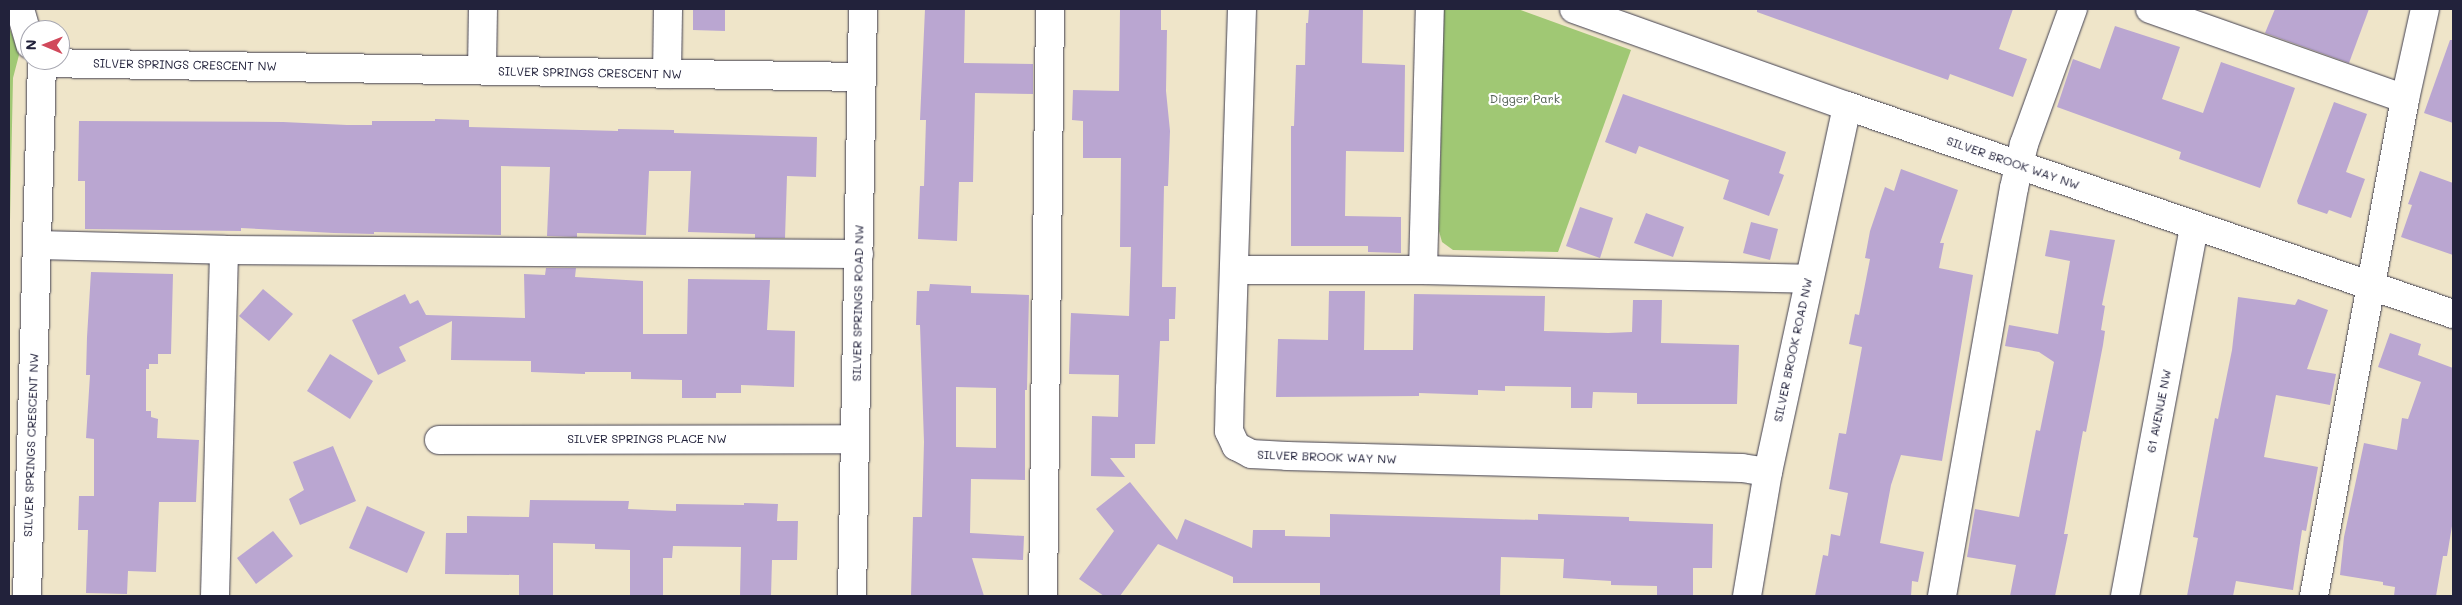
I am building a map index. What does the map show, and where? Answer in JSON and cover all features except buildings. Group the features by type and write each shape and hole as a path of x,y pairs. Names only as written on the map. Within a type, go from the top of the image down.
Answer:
{"street":[{"path":"482,70 483,9"},
{"path":"667,74 668,9"},
{"name":"SILVER SPRINGS ROAD NW","path":"852,596 863,9"},
{"path":"1043,596 1050,9"},
{"name":"SILVER BROOK WAY NW","path":"1242,9 1230,430 1236,446 1251,454 1732,468 1768,472"},
{"path":"1423,270 1430,9"},
{"name":"SILVER BROOK WAY NW","path":"1574,9 1847,106 2453,314"},
{"path":"1942,596 2019,165 2024,144 2074,9"},
{"path":"2150,9 2405,99"},
{"path":"2314,596 2405,99 2426,9"},
{"name":"SILVER SPRINGS CRESCENT NW","path":"70,57 482,70 862,77"},
{"name":"SILVER SPRINGS CRESCENT NW","path":"27,596 38,245 38,70"},
{"name":"SILVER BROOK ROAD NW","path":"1748,596 1768,472 1808,279 1847,106"},
{"name":"61 AVENUE NW","path":"2125,596 2194,226"},
{"path":"38,245 224,250 859,254"},
{"path":"215,596 224,250"},
{"path":"1234,270 1423,270 1808,279"},
{"name":"SILVER SPRINGS PLACE NW","path":"439,440 855,439"}],"green space":[{"name":"Digger Park","path":"1444,9 1518,9 1631,50 1558,252 1453,250 1442,242 1439,231"},
{"path":"9,26 19,55 13,78 9,269"}]}
